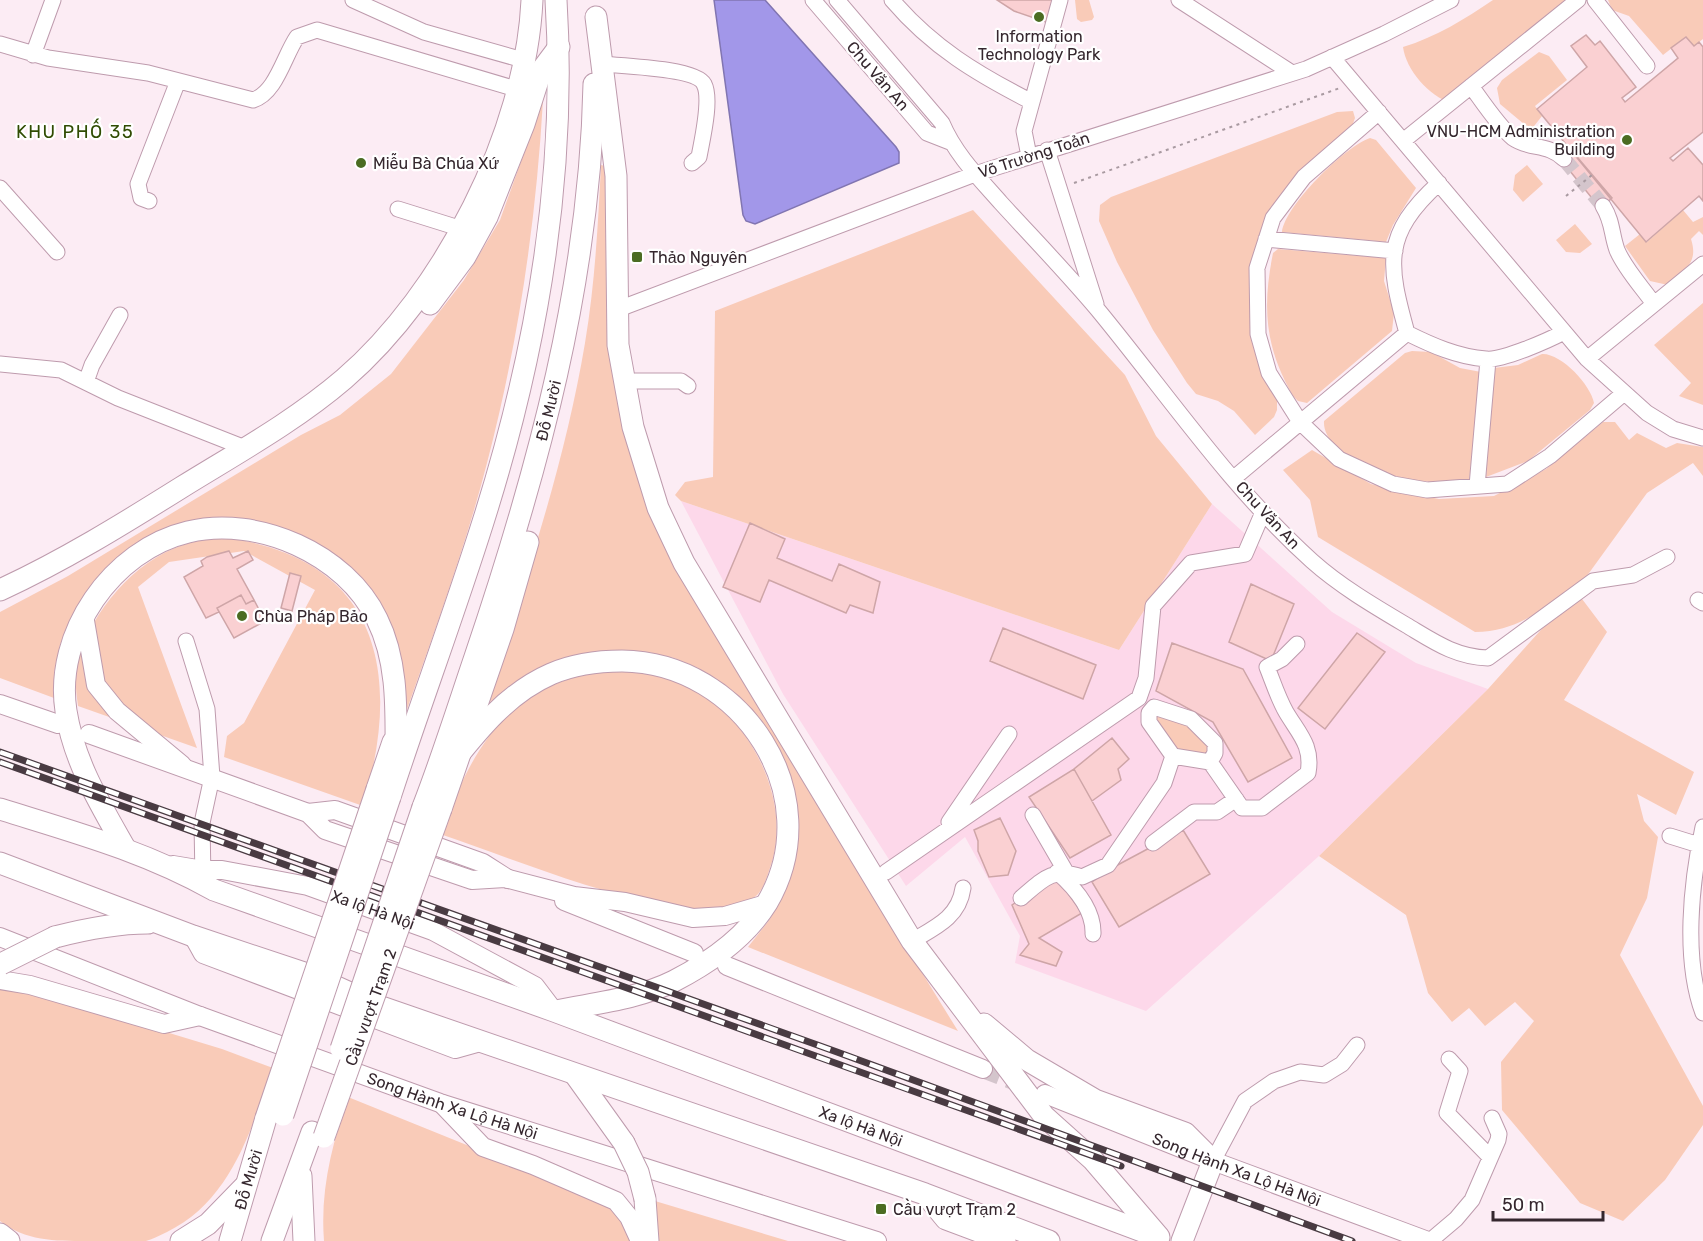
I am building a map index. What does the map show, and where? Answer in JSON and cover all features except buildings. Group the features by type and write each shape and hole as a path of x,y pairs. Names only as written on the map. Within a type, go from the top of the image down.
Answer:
{"highway":[{"path":"0,590 107,534 245,448 301,411 345,378 417,298 462,229 490,169 516,89 532,0"},
{"path":"273,1120 483,521 526,357 542,271 556,152 559,47 556,0"},
{"path":"596,9 616,176 621,308 618,345 633,427 663,517 684,563 912,941 1044,1116 1093,1160 1164,1239"},
{"name":"Đỗ Mười","path":"431,802 512,550 542,440 568,327 589,173 596,9"},
{"path":"0,602 110,543 257,453 352,390 392,350 465,257 487,217 524,124 541,71 559,47"},
{"name":"Đỗ Mười","path":"431,802 459,754 512,598 538,505 573,354 586,265 605,86"},
{"path":"621,308 654,464 667,505 692,554 839,800 895,885 896,915"},
{"path":"125,848 81,770 66,711 64,682 68,654 84,615 104,586 124,566 145,551 186,532 229,528 270,536 293,544 335,567 366,600 377,617 390,658 396,732 388,788"},
{"path":"459,754 501,706 552,673 590,663 609,661 649,663 685,672 718,691 740,711 760,737 779,772 786,808 785,857 766,904 732,943 703,965 672,982 622,998 554,1011"},
{"name":"Cầu vượt Trạm 2","path":"318,1135 431,802"},
{"name":"Xa lộ Hà Nội","path":"0,809 125,848 203,877 302,923 554,1011 1164,1239"},
{"path":"0,863 194,936 310,975 381,1007 576,1076 925,1194 1048,1241"},
{"path":"0,970 55,937 90,928 124,923 161,924"},
{"path":"952,996 1027,1060 1095,1100 1185,1133 1213,1161 1182,1241"},
{"path":"576,1076 624,1143 638,1172 645,1199 648,1241"},
{"name":"Đỗ Mười","path":"243,1241 270,1153 273,1120"},
{"name":"Đỗ Mười","path":"230,1241 248,1182 273,1120"},
{"path":"272,1241 301,1164 318,1135"},
{"path":"287,1241 302,1203 318,1135"},
{"path":"181,1241 208,1224 248,1182 270,1153"},
{"path":"301,1164 304,1241"},
{"path":"925,1194 946,1219 1005,1241"},
{"path":"0,1234 9,1241"}],"main road":[{"path":"84,615 90,665 96,685 105,698 188,770"},
{"path":"0,704 58,724"},
{"path":"89,734 308,813 325,830 472,880 506,878 574,896 625,902 693,918 725,916 766,904"},
{"name":"Xa lộ Hà Nội","path":"203,877 222,870 308,885 433,931 535,986 554,1011"},
{"path":"506,878 694,953"},
{"name":"Song Hành Xa Lộ Hà Nội","path":"0,937 200,1016 440,1103 877,1241"},
{"path":"727,966 983,1069"},
{"path":"0,970 30,986 164,1024 200,1016"},
{"name":"Song Hành Xa Lộ Hà Nội","path":"1045,1094 1213,1161 1429,1241"},
{"path":"440,1103 483,1147 533,1165 616,1201 629,1217 640,1241"}],"street":[{"path":"33,55 53,0"},
{"path":"353,0 424,32 523,60"},
{"name":"Chu Văn An","path":"813,0 927,133 950,142"},
{"name":"Chu Văn An","path":"837,0 942,123 950,142 975,174 1098,310 1182,418 1263,512 1314,563 1367,602 1433,643 1468,658 1488,658 1593,580 1633,575 1667,557"},
{"path":"892,0 940,48 982,77 1032,102"},
{"path":"1029,156 1024,131 1060,0"},
{"name":"Võ Trường Toản","path":"621,308 975,174 1292,73 1384,34 1451,0"},
{"path":"1403,141 1578,0"},
{"path":"1595,0 1647,66"},
{"path":"1184,1 1292,73"},
{"path":"0,44 33,55 148,73 253,100 262,97 297,37 317,30 516,89"},
{"path":"1332,57 1587,359 1647,413 1673,429 1703,438"},
{"path":"602,64 683,73 698,77 704,83 707,100 699,157 692,163"},
{"path":"149,201 141,198 138,184 178,81"},
{"path":"1471,87 1513,138 1537,147 1551,148 1564,159"},
{"path":"1379,112 1304,177 1273,218 1257,268 1257,334 1269,373 1300,422 1340,459 1393,484 1426,490 1507,484 1550,456 1624,393"},
{"name":"Chu Văn An","path":"1047,150 1098,310"},
{"path":"1407,333 1392,271 1398,236 1416,204 1439,183"},
{"path":"0,188 57,252"},
{"path":"1603,206 1612,223 1613,238 1618,253 1654,304"},
{"path":"398,209 462,229"},
{"path":"1266,239 1395,251"},
{"path":"1587,359 1703,264"},
{"path":"87,382 92,365 120,315"},
{"path":"1407,333 1460,355 1488,360 1545,342 1564,332"},
{"path":"1234,478 1407,333"},
{"path":"1477,486 1488,360"},
{"path":"0,364 61,370 118,398 245,448"},
{"path":"635,381 681,381 688,386"},
{"path":"886,872 1139,698 1144,690 1153,606 1191,562 1245,554 1263,512"},
{"path":"186,641 207,709 212,777 202,823 203,877"},
{"path":"1210,762 1215,753 1215,743 1191,719 1154,707 1149,713 1149,722 1173,756 1210,762 1242,808 1262,808 1308,773 1311,757 1300,732 1286,712 1264,663 1282,658 1297,645"},
{"path":"1124,709 1149,713"},
{"path":"942,832 1009,734"},
{"path":"1021,898 1041,881 1062,872 1083,877 1108,866 1164,783 1173,756"},
{"path":"1153,843 1194,812 1217,812 1236,799"},
{"path":"1033,815 1062,872 1090,915 1093,934"},
{"path":"1703,827 1699,845 1698,897 1691,954 1697,996 1703,1013"},
{"path":"1670,836 1699,845"},
{"path":"912,941 942,924 961,902 963,888"},
{"path":"1213,1161 1245,1101 1274,1081 1300,1072 1324,1075 1342,1064 1357,1045"},
{"path":"1449,1059 1460,1071 1447,1113 1489,1156"},
{"path":"1429,1241 1456,1219 1472,1200 1499,1134 1492,1118"}],"path":[{"path":"1059,189 1354,82"},
{"path":"1566,196 1592,175"}],"shaded area":[{"path":"714,0 765,0 896,147 899,152 899,163 755,224 746,221 743,215"},
{"path":"1075,0 1089,0 1094,17 1092,20 1081,22 1077,19"},
{"path":"1493,0 1575,0 1451,103 1443,100 1420,81 1405,56 1403,47 1450,27"},
{"path":"1608,0 1703,0 1703,39 1694,46 1686,37 1663,55 1629,16 1612,10"},
{"path":"1539,52 1549,56 1567,80 1535,106 1542,116 1531,130 1500,104 1497,88 1502,80"},
{"path":"543,100 536,192 524,283 498,418 469,527 404,718 359,580 225,519 96,582 69,622 60,645 54,673 54,698 0,678 0,612 68,576 301,435 340,415 391,374 464,280 500,220"},
{"path":"1353,111 1355,118 1351,129 1256,250 1249,290 1258,359 1266,383 1277,400 1277,410 1274,417 1255,435 1234,411 1218,401 1196,394 1187,383 1153,330 1117,262 1099,221 1100,205 1111,197 1337,112"},
{"path":"1370,138 1376,140 1416,188 1393,225 1386,242 1282,232 1293,208 1317,179 1346,153"},
{"path":"601,165 605,166 608,323 668,550 779,741 958,1031 748,947 770,919 780,901 795,856 798,826 791,782 754,716 739,697 698,668 674,658 648,652 620,651 523,678 483,707 541,527 566,436 585,343 591,299"},
{"path":"1527,165 1543,184 1523,202 1513,190 1515,175"},
{"path":"973,210 1125,375 1156,436 1212,504 1119,650 681,501 675,495 685,482 713,477 715,311"},
{"path":"1683,210 1693,222 1703,217 1703,235 1699,231 1691,239 1693,254 1691,260 1668,285 1650,281 1625,246 1640,234 1647,242"},
{"path":"1575,224 1592,244 1580,253 1566,252 1556,240"},
{"path":"1278,249 1386,258 1384,281 1394,313 1392,331 1307,403 1298,401 1293,396 1271,344 1268,327 1268,292 1273,253"},
{"path":"1703,303 1703,405 1679,396 1691,383 1654,345"},
{"path":"1431,352 1460,368 1481,372 1469,481 1422,481 1395,476 1347,455 1326,434 1324,421 1405,353"},
{"path":"1542,354 1558,359 1574,371 1592,396 1594,403 1590,410 1528,461 1486,477 1494,368 1518,365"},
{"path":"1603,422 1615,422 1629,440 1637,433 1666,448 1677,443 1703,447 1703,476 1693,463 1647,493 1576,591 1607,632 1564,700 1694,772 1676,815 1637,794 1644,821 1658,837 1647,898 1620,955 1703,1106 1703,1125 1665,1180 1623,1221 1580,1203 1502,1110 1501,1062 1534,1021 1515,1002 1485,1026 1469,1008 1452,1022 1428,993 1406,915 1319,856 1488,689 1574,593 1516,624 1490,631 1475,632 1318,537 1310,500 1283,470 1312,450 1371,484 1390,489 1439,499 1494,496 1546,469"},
{"path":"681,501 1119,650 1212,504 1332,612 1416,663 1488,689 1319,856 1146,1011 1015,963 1020,936 965,837 906,886 783,694"},
{"path":"228,538 280,551 320,571 349,598 368,632 378,670 380,713 375,758 363,806 224,757 227,736 244,723 315,590 244,551 169,562 138,587 197,748 78,706 77,667 84,643 93,624 117,591 148,563 165,553 194,542"},
{"path":"616,669 667,678 691,688 713,702 745,735 767,777 774,800 777,823 776,846 769,872 756,896 738,905 717,910 689,911 579,883 440,834 468,771 483,744 501,722 523,702 548,687 579,676"},
{"path":"1151,715 1189,721 1212,743 1209,759 1175,755"},
{"path":"0,984 8,984 222,1049 273,1068 247,1139 236,1162 223,1183 189,1219 146,1241 52,1240 20,1233 0,1221"},
{"path":"348,1097 618,1206 632,1241 324,1241 323,1222 328,1168"},
{"path":"655,1201 788,1241 657,1241"}],"tunnel":[{"path":"1564,159 1603,206"},
{"path":"983,1069 1024,1085"}],"railway":[{"path":"0,752 837,1052 1352,1241"},
{"path":"0,762 1121,1166"}],"place":[{"name":"Information Technology Park","path":"1039,17"},
{"name":"VNU-HCM Administration Building","path":"1627,140"},
{"name":"Miễu Bà Chúa Xứ","path":"361,163"},
{"name":"Thảo Nguyên","path":"637,257"},
{"name":"Chùa Pháp Bảo","path":"242,616"},
{"name":"Cầu vượt Trạm 2","path":"881,1209"}],"district":[{"name":"KHU PHỐ 35","path":"75,132"}]}
